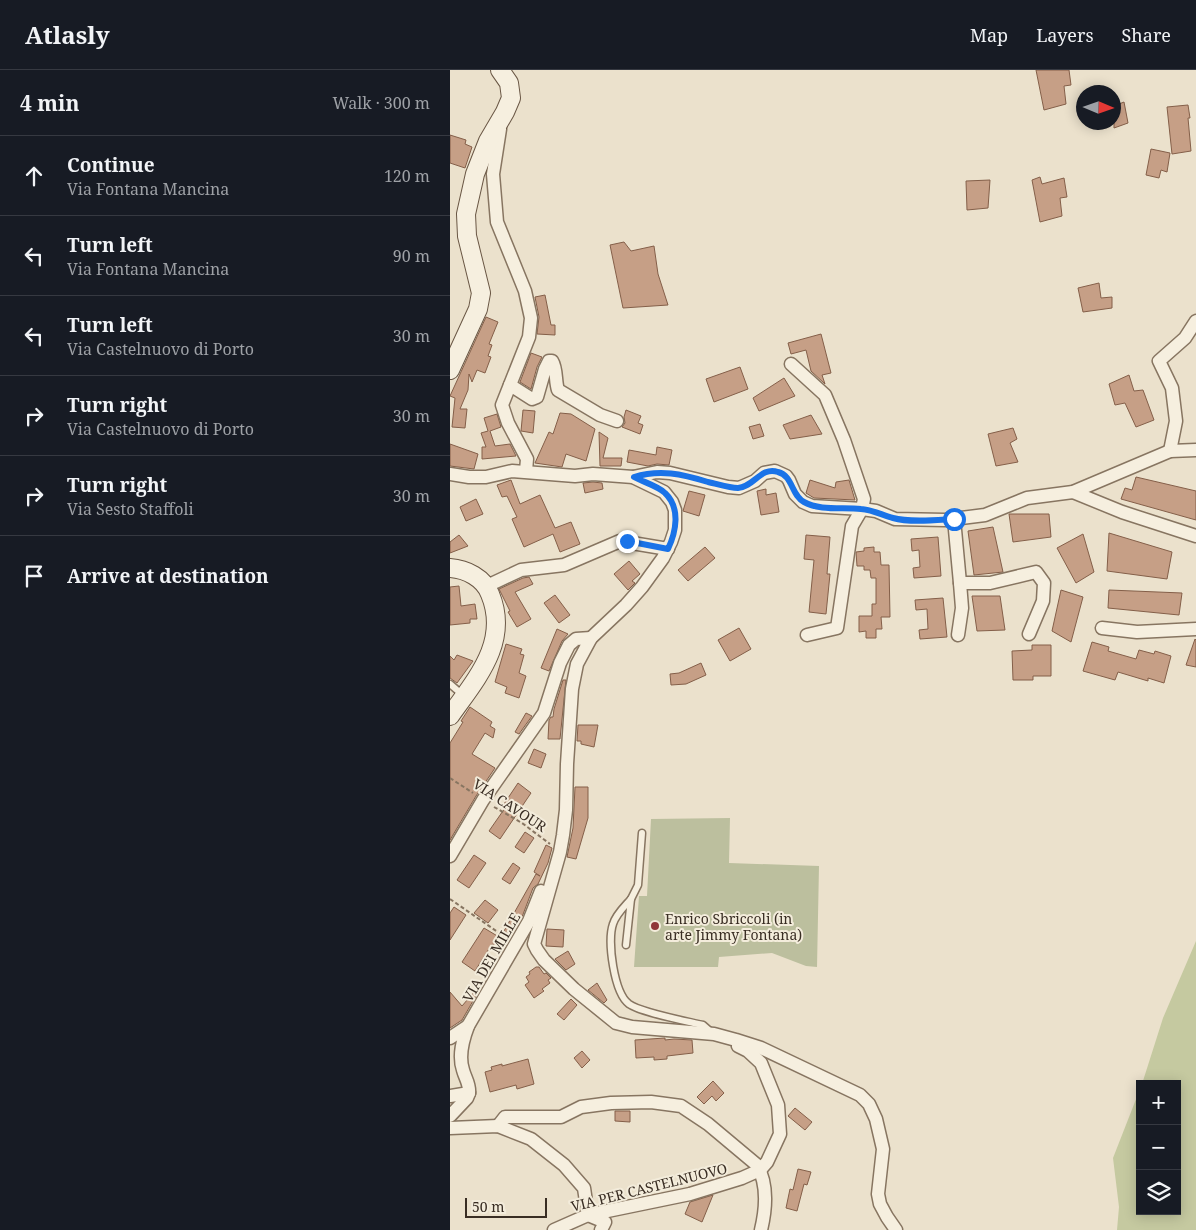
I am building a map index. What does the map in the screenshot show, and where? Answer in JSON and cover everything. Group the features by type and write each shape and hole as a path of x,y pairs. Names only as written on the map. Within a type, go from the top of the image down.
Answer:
{"street":[{"path":"500,70 509,83 510,98 497,140 493,174 497,222 525,291 531,318 529,337 502,405 508,423 527,458 526,471"},
{"path":"450,370 478,309 481,294 467,236 466,214 475,174 488,140 505,112"},
{"path":"1170,451 1176,422 1172,388 1159,360 1185,338 1196,321"},
{"path":"510,386 527,397 532,399 537,397 545,369 549,361 552,361 554,363 558,390 600,415 617,421"},
{"path":"791,364 825,395 844,440 864,499 862,509 852,526 837,628 807,635"},
{"path":"450,474 486,477 512,471 526,471 575,476 593,474 634,477 657,472 670,473 739,488 756,481 764,473 775,471 786,476 795,494 803,502 812,506 876,511 895,519 954,519 985,515 1027,498 1073,492 1170,451 1196,450"},
{"path":"634,477 664,492 672,502 676,520 675,530 668,549 642,587 591,638 577,664 572,689 566,810 559,851 534,944 544,960 574,989 616,1023 632,1027 714,1034 761,1048 860,1095 869,1104 876,1119 883,1149 878,1194 886,1217 896,1230"},
{"path":"1073,492 1122,512 1196,536"},
{"path":"954,519 962,608 958,636"},
{"path":"487,586 521,570 564,564 620,541 668,549"},
{"path":"450,568 464,571 476,577 487,586 497,619 493,646 485,665 450,716"},
{"path":"960,583 990,583 1036,572 1044,583 1043,601 1029,634"},
{"path":"1102,628 1137,632 1196,629"},
{"path":"450,856 483,800 544,713 560,663 569,645 576,639 591,638"},
{"name":"VIA DEI MILLE","path":"469,1093 470,1087 462,1069 462,1040 468,1026 529,921 559,851"},
{"path":"450,1038 468,1026"},
{"path":"714,1034 756,1057 761,1063 778,1105 780,1134 767,1162 760,1170"},
{"path":"450,1096 469,1093"},
{"path":"450,1116 467,1098 469,1093"},
{"path":"498,1126 505,1117 561,1117 581,1107 611,1103 651,1102 681,1106 739,1148 757,1164 766,1201 761,1230"},
{"path":"450,1128 498,1126 531,1139 564,1164 584,1188 588,1215 605,1222 601,1230"},
{"name":"VIA PER CASTELNUOVO","path":"554,1230 588,1215 690,1194 742,1178 760,1170"}],"lane":[{"path":"450,684 464,696"},
{"path":"642,833 638,886 631,899 618,913 612,925 610,947 613,970 625,1000 639,1009 703,1025 714,1034"},
{"path":"626,945 631,899"}],"path":[{"name":"VIA CAVOUR","path":"450,778 522,823 559,851"},
{"path":"450,899 515,944"}],"green space":[{"path":"730,818 729,863 819,866 817,967 806,966 772,953 719,957 718,967 634,967 639,896 647,896 651,819"},
{"path":"1196,941 1196,1230 1117,1230 1119,1207 1113,1158 1136,1099 1136,1215 1181,1215 1181,1080 1143,1080 1163,1018"}],"building":[{"path":"1036,70 1069,70 1071,85 1064,86 1066,104 1044,110"},
{"path":"1124,102 1128,123 1121,126 1121,103"},
{"path":"1188,105 1191,151 1172,154 1167,107"},
{"path":"450,135 466,140 465,144 472,147 465,168 450,163"},
{"path":"1151,149 1170,153 1167,172 1161,170 1159,178 1146,175"},
{"path":"1040,177 1042,184 1064,178 1067,197 1060,198 1062,216 1040,222 1032,180"},
{"path":"990,180 988,208 967,210 966,181"},
{"path":"624,242 631,251 654,246 658,274 668,305 623,308 610,245"},
{"path":"1099,283 1101,298 1112,297 1112,308 1083,312 1078,288"},
{"path":"545,295 551,325 555,325 555,335 537,334 539,317 535,297"},
{"path":"486,317 498,322 489,344 492,345 488,356 491,357 485,373 477,370 472,382 469,374 468,390 460,409 467,409 465,428 452,427 455,398 450,396"},
{"path":"821,334 831,373 822,375 825,384 811,371 806,350 791,354 788,343"},
{"path":"531,353 542,357 531,389 520,382"},
{"path":"740,367 748,389 714,402 706,379"},
{"path":"1129,375 1134,391 1143,390 1154,420 1136,427 1125,403 1115,405 1109,384"},
{"path":"784,378 795,396 759,411 753,398"},
{"path":"523,410 535,411 533,433 521,431"},
{"path":"626,410 641,416 638,423 643,425 640,434 622,427 625,423"},
{"path":"560,413 571,414 595,429 586,461 566,454 562,467 535,463 549,432 553,434"},
{"path":"497,414 501,427 490,431 495,446 510,444 516,456 482,459 482,447 486,447 481,433 488,431 484,418"},
{"path":"811,415 822,434 790,439 783,425"},
{"path":"760,424 764,436 753,439 749,427"},
{"path":"1013,428 1017,439 1010,443 1018,462 996,466 988,434"},
{"path":"599,432 608,438 603,458 622,458 621,466 600,466"},
{"path":"450,444 478,454 474,469 450,466"},
{"path":"657,447 672,450 669,465 657,464 648,466 627,462 629,450 656,455"},
{"path":"1136,477 1196,491 1196,520 1121,499 1125,488 1132,490"},
{"path":"511,480 520,504 540,495 555,528 571,522 580,544 560,552 553,534 524,547 512,519 517,517 507,496 502,497 497,485"},
{"path":"810,480 835,488 836,482 849,480 855,500 814,498 806,493"},
{"path":"583,483 602,483 603,489 585,493"},
{"path":"766,489 766,495 776,493 779,512 761,515 757,491"},
{"path":"689,491 705,495 699,516 683,511"},
{"path":"476,499 483,514 466,521 460,507"},
{"path":"1009,514 1049,514 1051,537 1013,542"},
{"path":"993,527 1003,572 974,575 968,531"},
{"path":"1109,533 1172,552 1167,579 1107,571"},
{"path":"1083,534 1094,572 1076,583 1057,548"},
{"path":"459,535 468,546 450,553 450,542"},
{"path":"806,535 830,537 827,574 830,574 826,614 809,612 814,560 804,559"},
{"path":"938,537 941,576 914,578 913,568 920,567 919,550 912,551 911,539"},
{"path":"705,547 715,558 688,581 678,570"},
{"path":"874,547 874,552 880,552 881,565 889,565 890,617 881,617 882,629 876,629 876,638 866,638 866,631 859,632 859,616 872,616 872,604 876,604 876,578 871,578 870,570 864,570 864,566 857,566 856,552 864,551 864,548"},
{"path":"629,561 640,574 632,581 635,583 628,590 614,574"},
{"path":"529,577 533,584 515,592 531,619 517,627 508,612 510,611 499,589"},
{"path":"459,586 461,606 475,604 477,619 470,619 470,623 450,625 450,587"},
{"path":"1061,590 1083,597 1071,642 1052,631"},
{"path":"1109,590 1182,593 1179,615 1108,608"},
{"path":"555,595 570,615 559,623 544,603"},
{"path":"972,596 1000,596 1005,630 977,631"},
{"path":"943,598 947,637 920,639 919,630 928,629 927,609 916,610 915,600"},
{"path":"739,628 751,649 730,661 718,640"},
{"path":"557,629 568,634 562,641 549,671 541,668"},
{"path":"1196,640 1196,667 1186,665"},
{"path":"1092,642 1109,647 1108,651 1136,659 1139,650 1154,654 1155,651 1171,656 1164,683 1148,678 1148,681 1118,672 1115,680 1083,671"},
{"path":"506,644 522,649 520,654 524,655 519,673 526,676 519,698 505,693 507,687 495,682"},
{"path":"1032,645 1051,645 1051,676 1033,676 1033,680 1013,680 1012,651 1032,650"},
{"path":"457,655 473,661 457,683 450,678 450,656 454,660"},
{"path":"701,663 706,675 686,684 671,685 670,674 679,673"},
{"path":"563,680 566,680 560,739 548,739 549,720 553,717"},
{"path":"470,707 492,722 490,726 495,729 493,738 485,733 472,754 495,768 450,840 450,743"},
{"path":"526,713 532,716 519,734 515,732"},
{"path":"578,725 598,725 594,747 577,741"},
{"path":"534,749 546,754 541,768 528,763"},
{"path":"518,783 531,793 500,839 489,831 505,808 502,807"},
{"path":"575,787 588,787 588,818 576,859 567,857 573,828"},
{"path":"525,832 534,838 524,853 515,847"},
{"path":"546,845 552,848 548,863 538,884 533,888 522,917 511,935 504,931 536,874 540,876 534,872"},
{"path":"474,855 486,863 469,888 457,880"},
{"path":"513,863 520,868 510,884 502,879"},
{"path":"485,900 498,910 488,923 474,913"},
{"path":"454,907 466,915 450,940 450,913"},
{"path":"484,928 504,940 499,948 492,944 475,971 462,962"},
{"path":"547,929 564,930 563,947 546,946"},
{"path":"568,951 575,964 566,970 555,959"},
{"path":"539,967 544,974 546,973 551,978 548,980 550,983 542,989 544,991 534,998 525,985 529,982 526,977 530,974 529,972"},
{"path":"597,983 607,1000 604,1003 588,990"},
{"path":"450,992 462,1006 474,992 477,994 462,1020 450,1028"},
{"path":"571,999 577,1005 564,1020 557,1014"},
{"path":"665,1038 665,1040 692,1040 693,1053 667,1056 667,1059 654,1060 654,1057 636,1058 635,1040"},
{"path":"582,1051 590,1060 582,1068 574,1058"},
{"path":"528,1059 534,1084 517,1089 516,1085 490,1092 485,1072 492,1070 491,1067"},
{"path":"713,1081 724,1093 716,1101 712,1096 704,1104 697,1097"},
{"path":"795,1108 812,1122 805,1130 788,1116"},
{"path":"615,1111 630,1111 630,1122 615,1121"},
{"path":"798,1169 811,1172 807,1185 804,1184 797,1211 786,1208 790,1189 793,1190"},
{"path":"713,1195 702,1222 685,1214 690,1202"}],"place":[{"name":"Enrico Sbriccoli (in arte Jimmy Fontana)","path":"655,926"}],"route":[{"path":"627,541 668,549 675,530 676,520 672,502 664,492 634,477 657,472 670,473 739,488 756,481 764,473 775,471 781,472 786,476 795,494 803,502 812,506 876,511 895,519 954,519"}]}
